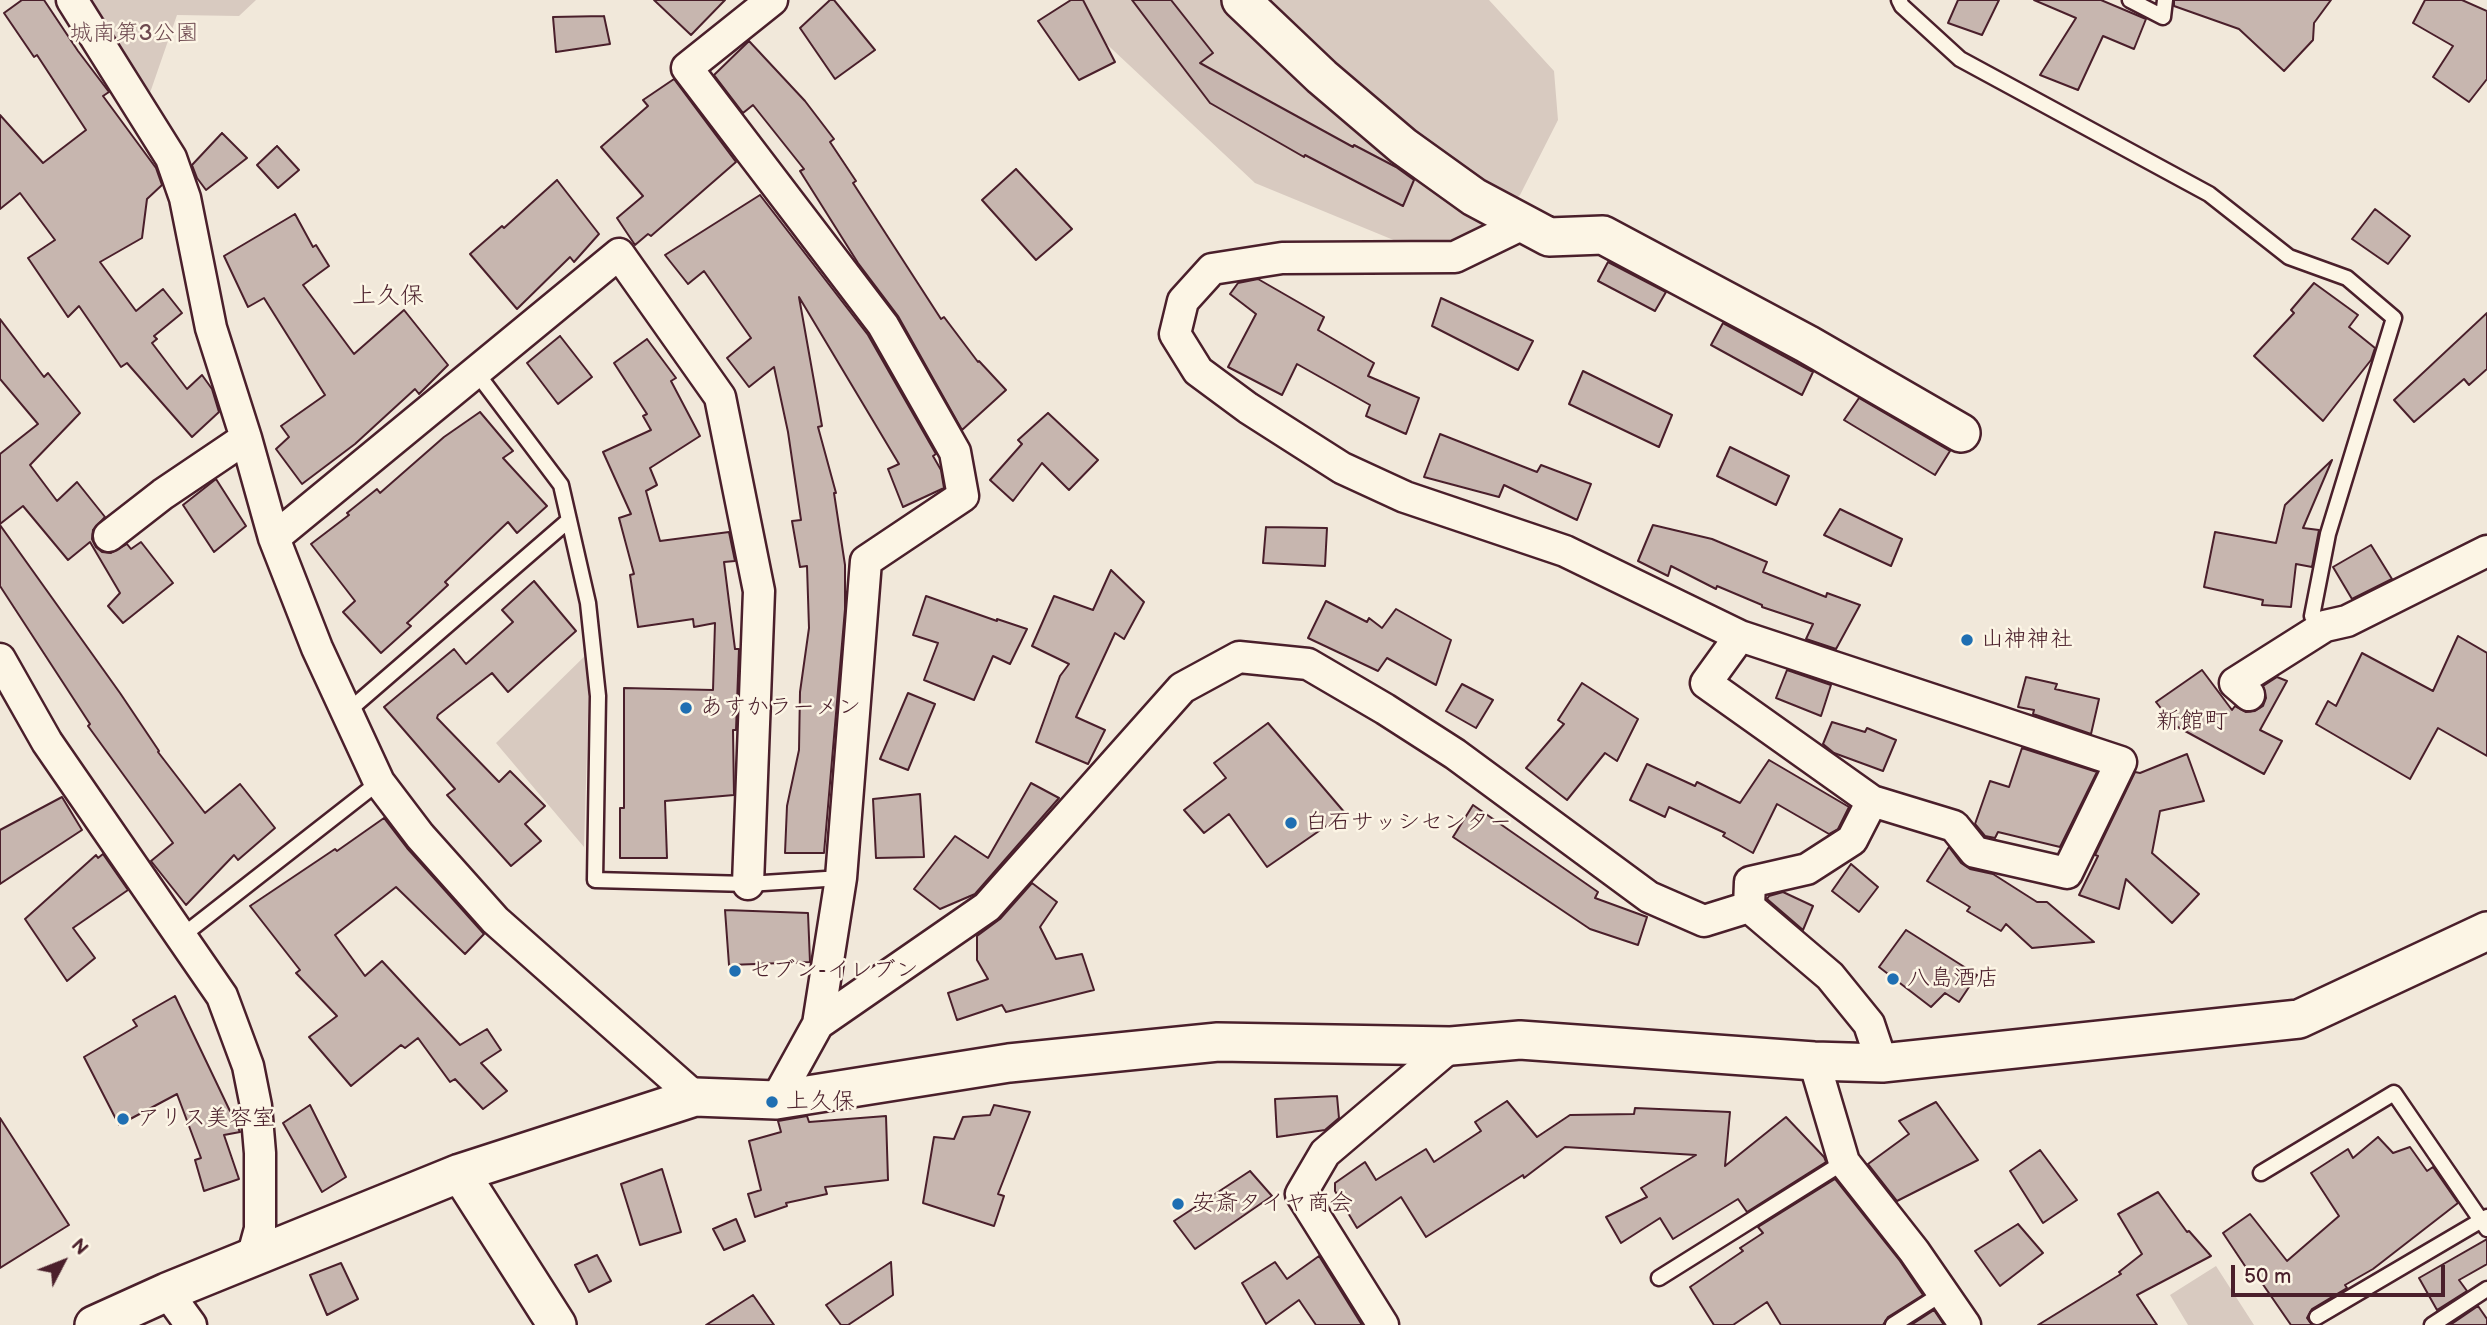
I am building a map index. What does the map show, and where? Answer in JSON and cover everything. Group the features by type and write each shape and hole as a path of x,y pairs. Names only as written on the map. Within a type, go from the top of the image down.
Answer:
{"street":[{"path":"72,0 171,158 185,198 198,251 211,328 274,537 317,648 379,782 419,836 495,920 695,1097"},
{"path":"772,0 687,68 883,325 955,452 963,496 866,561 841,877 818,1024 776,1100"},
{"path":"1241,0 1322,77 1403,146 1474,197 1549,237 1604,234 1807,344 1961,433"},
{"path":"1523,224 1455,257 1282,258 1212,269 1183,301 1175,334 1198,371 1248,408 1342,468 1405,497 1565,551 1740,636 2121,762 2067,873 1975,852 1954,826 1872,801 1706,683 1740,636"},
{"path":"274,537 619,254 720,397 759,591 748,884"},
{"path":"109,536 163,494 246,438"},
{"path":"2249,695 2235,683 2325,626 2347,621 2487,551"},
{"path":"818,1024 986,907 1182,688 1239,657 1308,664 1374,702 1455,754 1649,897 1704,921 1749,907"},
{"path":"0,659 47,742 222,996 248,1066 256,1106 260,1153 260,1229 251,1258"},
{"path":"1749,907 1750,881 1807,869 1852,840 1872,801"},
{"path":"1749,907 1830,976 1870,1024 1882,1063"},
{"path":"94,1325 167,1292 460,1173 695,1097 776,1100 1009,1063 1218,1042 1451,1046 1520,1040 1814,1061 1882,1063 2299,1019 2487,931"},
{"path":"1383,1325 1301,1194 1325,1153 1451,1046"},
{"path":"1814,1061 1844,1162 1914,1251 1965,1325"},
{"path":"460,1173 558,1325"},
{"path":"167,1292 191,1325"}],"lane":[{"path":"1899,0 1902,6 1960,60 2209,194 2289,257 2347,278 2394,318 2328,534 2312,616 2325,626"},
{"path":"2130,0 2163,17 2165,0"},
{"path":"476,372 561,485 588,603 598,696 595,880 748,884 841,877"},
{"path":"347,712 569,520"},
{"path":"182,936 379,782"},
{"path":"2261,1173 2394,1093 2485,1222 2317,1317"},
{"path":"1660,1278 1844,1162"},
{"path":"2432,1325 2487,1289"},
{"path":"1893,1325 1943,1293"}],"green space":[{"name":"城南第3公園","path":"72,0 256,0 239,16 177,15 143,113"},
{"path":"1071,0 1489,0 1554,71 1558,120 1520,195 1447,262 1255,183 1081,20"},
{"path":"590,651 584,847 496,743"},
{"path":"2216,1266 2254,1325 2188,1325 2170,1295"}],"building":[{"path":"22,0 44,0 109,92 103,96 156,168 162,185 147,199 142,238 100,262 136,311 163,289 182,313 154,336 157,339 152,343 187,389 202,375 212,389 219,412 192,437 127,363 121,367 79,306 68,317 28,258 55,240 20,193 0,209 0,115 43,163 86,130 37,55 34,57 4,13"},
{"path":"654,0 725,0 691,35"},
{"path":"830,0 834,0 875,50 835,79 800,28"},
{"path":"1071,0 1083,0 1115,62 1079,80 1038,21"},
{"path":"1132,0 1171,0 1213,53 1200,63 1353,147 1354,145 1396,167 1414,180 1403,206 1305,155 1304,157 1210,103"},
{"path":"1958,0 1999,0 1982,35 1948,23"},
{"path":"2034,0 2101,0 2146,19 2134,49 2103,36 2078,90 2040,75 2076,18"},
{"path":"2174,0 2331,0 2314,23 2313,40 2284,71 2239,29 2174,6"},
{"path":"2425,0 2462,0 2487,11 2487,79 2469,102 2433,77 2453,46 2413,23"},
{"path":"604,16 610,44 556,52 553,17"},
{"path":"749,41 805,101 834,139 830,142 856,181 853,183 941,319 944,317 978,362 1006,390 962,430 898,316 858,263 800,171 804,169 753,105 743,113 714,75"},
{"path":"674,79 736,162 651,236 648,234 635,245 617,218 643,196 601,147 648,106 643,100"},
{"path":"222,133 247,158 206,190 192,165"},
{"path":"277,146 299,170 278,188 257,165"},
{"path":"1016,169 1072,229 1036,260 982,200"},
{"path":"557,180 599,234 574,262 570,257 517,309 470,254 502,226 504,228"},
{"path":"760,195 868,335 936,454 933,456 941,470 944,488 903,507 888,469 899,464 799,297 822,426 818,427 836,493 845,565 845,609 824,853 785,853 787,806 799,750 800,692 809,628 807,566 800,567 792,521 801,520 788,432 774,367 749,387 727,358 751,338 704,271 688,284 665,255"},
{"path":"2375,209 2410,236 2388,264 2352,239"},
{"path":"295,214 313,247 316,245 329,266 303,285 354,354 404,310 448,365 419,394 415,389 355,444 302,484 276,449 289,437 281,426 325,395 264,298 248,307 224,256"},
{"path":"1608,262 1666,292 1655,311 1598,281"},
{"path":"1258,279 1324,317 1318,330 1374,363 1368,376 1419,398 1406,434 1366,416 1370,405 1297,364 1282,395 1228,367 1256,314 1230,294 1238,283"},
{"path":"2314,283 2358,315 2349,327 2375,348 2371,360 2323,421 2254,356 2294,313 2291,310"},
{"path":"1441,298 1533,341 1518,370 1432,326"},
{"path":"2487,313 2487,369 2469,385 2464,379 2414,422 2394,400"},
{"path":"0,319 44,377 48,373 80,413 30,465 57,501 77,482 105,517 93,530 92,539 102,552 111,553 127,544 131,549 141,542 173,583 123,623 108,606 120,593 90,542 68,560 23,506 0,524 0,454 38,424 0,379"},
{"path":"1723,323 1813,372 1802,395 1711,345"},
{"path":"560,336 592,377 558,404 527,363"},
{"path":"647,339 676,378 671,381 700,436 650,468 657,485 646,491 660,541 729,532 735,561 724,562 735,649 739,649 736,730 733,730 734,795 665,801 667,858 620,858 620,808 624,808 624,688 713,690 715,623 694,627 693,619 638,627 630,575 634,574 619,518 631,514 603,452 651,430 643,416 647,414 614,363"},
{"path":"1583,371 1672,415 1659,447 1569,404"},
{"path":"1859,398 1950,451 1935,475 1844,420"},
{"path":"480,412 513,451 503,458 547,506 517,533 508,522 445,582 448,585 407,623 411,626 381,653 343,612 355,601 311,544 377,489 380,493 444,437"},
{"path":"1048,413 1098,460 1069,490 1042,463 1013,501 990,480 1022,444 1018,440"},
{"path":"1440,434 1537,472 1541,465 1591,484 1577,520 1504,485 1499,497 1424,477"},
{"path":"1730,447 1789,476 1776,505 1717,476"},
{"path":"2332,460 2303,528 2319,530 2312,567 2296,564 2291,607 2262,605 2263,600 2204,587 2215,532 2276,543 2285,505"},
{"path":"216,479 246,526 214,552 183,505"},
{"path":"1840,509 1902,539 1891,566 1824,535"},
{"path":"0,525 120,693 158,752 205,813 240,784 275,828 238,860 234,855 186,905 151,861 173,843 88,726 90,724 0,586"},
{"path":"1653,525 1712,539 1767,562 1763,572 1826,597 1827,593 1860,605 1836,649 1806,639 1813,624 1762,607 1717,586 1716,589 1671,566 1668,576 1638,561"},
{"path":"1266,527 1327,528 1325,566 1263,563"},
{"path":"2371,545 2392,579 2352,599 2333,567"},
{"path":"1111,570 1144,602 1124,639 1115,633 1076,717 1105,730 1088,764 1036,742 1060,676 1069,664 1032,646 1054,596 1093,610"},
{"path":"534,581 576,631 508,692 492,673 437,718 499,782 510,771 545,806 525,824 541,841 511,866 447,795 455,789 384,707 454,649 466,664 513,622 502,610"},
{"path":"926,596 1027,629 1010,664 993,656 974,700 924,680 938,643 913,635"},
{"path":"1326,601 1367,622 1369,618 1382,628 1396,609 1451,640 1436,685 1387,658 1378,671 1308,638"},
{"path":"2458,636 2487,653 2487,756 2438,728 2410,779 2316,724 2328,701 2336,706 2362,653 2433,691"},
{"path":"1787,670 1831,685 1821,716 1776,698"},
{"path":"2202,670 2232,710 2235,706 2246,712 2263,706 2266,698 2263,686 2277,677 2287,681 2260,730 2282,741 2264,774 2174,725 2156,702"},
{"path":"2026,677 2057,684 2055,689 2099,699 2091,734 2033,714 2034,710 2018,707"},
{"path":"1582,683 1638,719 1617,761 1605,753 1567,800 1526,768 1564,724 1558,720"},
{"path":"1462,684 1493,700 1476,728 1446,711"},
{"path":"908,693 935,704 908,770 880,759"},
{"path":"1832,722 1865,732 1867,728 1896,740 1883,771 1834,753 1823,744"},
{"path":"1268,723 1345,813 1267,867 1229,814 1204,833 1184,810 1226,778 1214,763"},
{"path":"2022,748 2097,772 2060,847 1998,832 1995,838 1985,836 1975,824 1990,781 2009,787"},
{"path":"2187,754 2204,801 2160,811 2152,853 2199,894 2172,923 2126,879 2119,909 2079,895 2135,772 2140,773"},
{"path":"1769,760 1849,807 1838,829 1829,834 1777,804 1753,853 1723,836 1725,833 1669,807 1665,817 1630,800 1647,764 1695,786 1697,782 1740,803"},
{"path":"1031,783 1059,798 975,894 940,909 914,889 955,836 988,858"},
{"path":"920,794 924,857 876,858 873,799"},
{"path":"62,797 82,830 0,884 0,830"},
{"path":"1473,805 1598,892 1595,898 1647,917 1638,945 1590,929 1453,837"},
{"path":"384,818 407,848 484,934 465,954 396,887 335,935 365,976 382,961 460,1045 487,1029 501,1050 481,1063 507,1091 483,1109 455,1079 450,1082 418,1038 405,1048 401,1045 351,1086 309,1037 337,1016 296,973 300,970 250,906"},
{"path":"1949,847 1961,863 1970,869 1993,874 2037,902 2047,902 2094,942 2032,948 2006,924 2001,931 1967,911 1970,907 1927,881"},
{"path":"103,854 128,890 73,928 95,958 67,981 25,919 96,855 98,858"},
{"path":"1851,864 1878,887 1859,912 1832,891"},
{"path":"1032,883 1057,902 1040,927 1056,959 1082,954 1094,990 1006,1012 1002,1005 957,1020 948,993 988,979 977,960 977,936 1000,919"},
{"path":"1783,892 1813,906 1803,930 1767,899"},
{"path":"725,910 808,913 810,962 729,965"},
{"path":"1906,930 1977,975 1959,1002 1945,993 1931,1007 1879,967"},
{"path":"175,996 240,1132 224,1135 239,1179 204,1191 195,1160 201,1158 177,1094 119,1125 84,1057 137,1026 133,1020"},
{"path":"1337,1096 1339,1118 1325,1130 1277,1137 1275,1099"},
{"path":"1507,1101 1537,1137 1570,1115 1634,1114 1635,1108 1730,1112 1725,1166 1786,1117 1826,1162 1747,1212 1738,1199 1673,1239 1660,1218 1621,1243 1606,1217 1647,1197 1641,1188 1696,1155 1565,1147 1524,1178 1523,1175 1426,1237 1401,1197 1357,1228 1335,1191 1335,1183 1365,1162 1376,1180 1426,1149 1434,1162 1481,1131 1475,1122"},
{"path":"1936,1102 1978,1160 1897,1201 1868,1164 1909,1134 1899,1121"},
{"path":"310,1105 346,1177 322,1192 283,1123"},
{"path":"994,1105 1030,1112 998,1194 1004,1196 994,1226 923,1203 934,1137 954,1139 963,1117 990,1115"},
{"path":"807,1116 809,1122 886,1116 888,1180 825,1187 827,1194 786,1203 787,1206 755,1217 748,1194 761,1190 749,1141 781,1132 778,1121"},
{"path":"0,1118 69,1225 0,1268"},
{"path":"2378,1137 2393,1153 2410,1147 2427,1171 2433,1167 2458,1203 2373,1269 2345,1285 2347,1288 2312,1309 2307,1318 2312,1325 2291,1325 2253,1270 2249,1272 2223,1233 2250,1214 2287,1261 2339,1216 2311,1173 2348,1149 2353,1158"},
{"path":"2040,1150 2077,1200 2043,1223 2010,1171"},
{"path":"662,1169 681,1232 640,1245 621,1184"},
{"path":"1250,1171 1272,1196 1195,1249 1174,1221"},
{"path":"1835,1179 1900,1261 1923,1295 1888,1317 1883,1325 1781,1325 1767,1302 1733,1325 1714,1325 1690,1287 1743,1251 1740,1248 1763,1233 1758,1227"},
{"path":"2158,1192 2187,1232 2189,1231 2211,1256 2137,1295 2157,1325 2038,1325 2121,1274 2119,1272 2142,1254 2118,1214"},
{"path":"736,1219 745,1241 724,1250 713,1229"},
{"path":"2018,1224 2043,1253 2000,1286 1975,1251"},
{"path":"2487,1239 2487,1264 2459,1280 2467,1291 2437,1310 2419,1278"},
{"path":"597,1255 611,1281 589,1292 575,1265"},
{"path":"1319,1256 1362,1325 1316,1325 1299,1300 1266,1324 1242,1283 1275,1262 1287,1279"},
{"path":"891,1262 893,1295 848,1325 841,1325 826,1305"},
{"path":"341,1263 358,1299 327,1315 310,1275"},
{"path":"753,1295 774,1325 706,1325"},
{"path":"2478,1306 2487,1319 2487,1325 2450,1325"},
{"path":"1934,1310 1944,1325 1911,1325"}],"place":[{"name":"山神神社","path":"1967,640"},
{"name":"あすかラーメン","path":"686,708"},
{"name":"白石サッシセンター","path":"1291,823"},
{"name":"セブン-イレブン","path":"735,971"},
{"name":"八島酒店","path":"1893,979"},
{"name":"上久保","path":"772,1102"},
{"name":"アリス美容室","path":"123,1119"},
{"name":"安斎タイヤ商会","path":"1178,1204"}],"district":[{"name":"上久保","path":"388,297"},
{"name":"新館町","path":"2192,722"}]}
